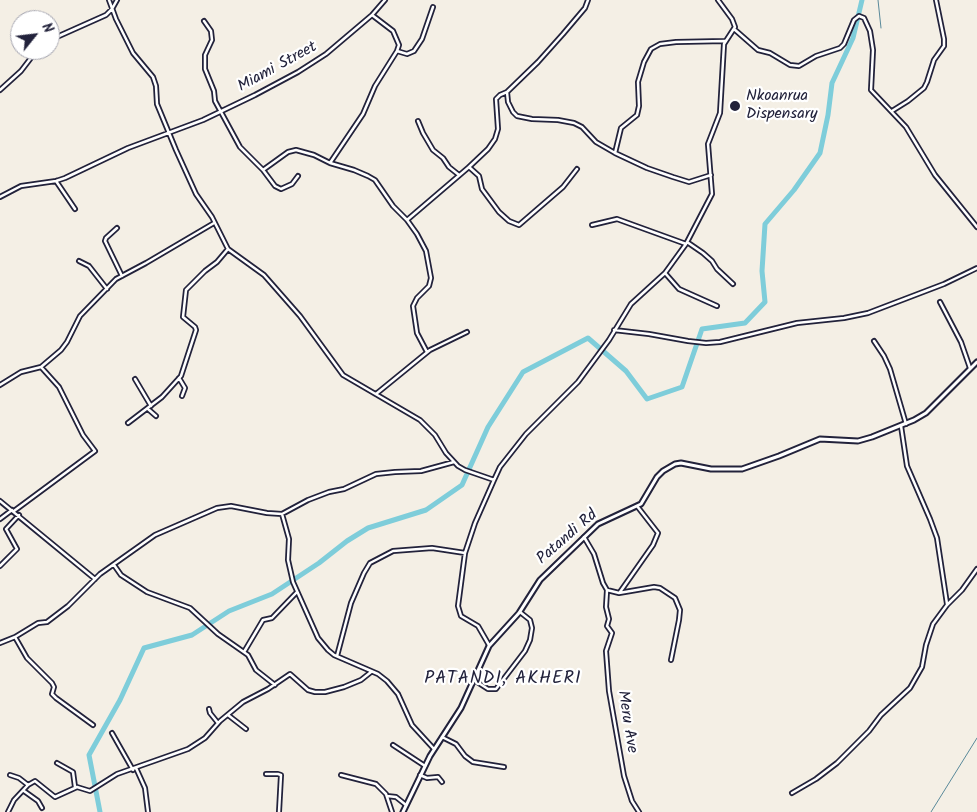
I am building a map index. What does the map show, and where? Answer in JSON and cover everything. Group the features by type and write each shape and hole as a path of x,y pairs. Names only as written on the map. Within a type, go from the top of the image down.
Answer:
{"street":[{"path":"109,0 132,54 153,77 156,86 157,104 168,132 192,187 215,223 228,249 264,275 300,316 343,375 420,420 435,435 454,462 465,470 494,480"},
{"path":"60,36 106,15 112,10 117,0"},
{"name":"Miami Street","path":"0,197 20,186 56,181 75,174 128,148 255,95 315,62 344,40 385,0"},
{"path":"407,220 470,167 488,149 495,139 498,129 496,99 507,92 538,62 585,8 588,0"},
{"path":"489,646 478,626 461,616 458,610 464,553 500,467 526,434 578,382 631,304 665,273 686,243 712,194 708,144 720,113 723,48 725,41 734,29 734,23 718,0"},
{"path":"892,111 908,102 924,88 930,76 934,60 944,46 936,0"},
{"path":"397,51 407,54 414,51 422,39 432,7"},
{"path":"330,163 358,122 378,80 399,45 396,36 372,14"},
{"path":"734,29 758,50 770,53 790,65 799,66 816,56 840,48 844,44 854,20 857,17 864,17 869,27 873,50 871,90 909,131 935,175 977,227"},
{"path":"204,21 211,31 212,40 206,55 205,69 214,91 215,102 238,145 275,186 281,189 292,184 298,176"},
{"path":"616,153 622,128 637,115 639,106 638,82 645,58 651,49 658,45 673,42 725,41"},
{"path":"0,90 21,71 29,60"},
{"path":"507,92 509,107 515,114 532,119 574,122 596,142 647,168 686,181 701,179 711,175"},
{"path":"418,121 420,129 434,150 443,158 448,167 459,175"},
{"path":"262,170 279,157 292,151 314,154 330,163 372,178 393,206 407,220 426,251 432,278 429,286 417,298 413,306 417,333 427,352"},
{"path":"470,167 479,176 482,189 499,212 518,225 564,187 577,169"},
{"path":"56,181 75,209"},
{"path":"592,225 617,219 686,243 703,253 733,284"},
{"path":"0,385 21,372 41,367 64,346 80,316 116,279 215,223"},
{"path":"117,228 105,240 122,276"},
{"path":"128,423 152,406 179,378 196,330 183,317 186,290 217,262 228,249"},
{"path":"79,262 92,269 107,289"},
{"path":"614,330 688,341 720,342 797,322 844,318 868,313 944,284 977,268"},
{"path":"665,273 679,289 716,306"},
{"path":"940,302 961,342 970,368"},
{"path":"376,394 427,352 467,332"},
{"path":"874,341 890,369 906,424"},
{"path":"619,593 653,545 658,533 637,506 645,498 650,487 661,472 678,463 711,469 742,469 820,439 861,440 906,424 934,408 977,362"},
{"path":"0,518 95,451 83,435 59,387 41,367"},
{"path":"179,378 185,388 182,396"},
{"path":"135,379 152,406"},
{"path":"148,409 156,416"},
{"path":"901,426 907,466 937,538 947,605"},
{"path":"0,643 15,637 38,623 45,623 64,609 95,579 155,535 217,508 231,506 282,514 308,500 329,492 344,489 376,474 421,471 454,462"},
{"path":"0,501 95,579"},
{"name":"Patandi Rd","path":"404,812 424,766 461,708 489,646 520,612 540,580 584,537 600,523 637,506"},
{"path":"282,514 289,538 288,560 292,578 318,638 328,650 337,656 383,677 396,691 412,725 434,749"},
{"path":"0,566 17,549 6,529 19,516"},
{"path":"584,537 594,554 607,590 619,593 654,587 660,588 675,598 680,610 671,660"},
{"path":"337,656 350,604 370,563 393,551 432,548 464,553"},
{"path":"114,564 121,575 147,592 190,608 218,634 244,652 250,658 256,670 275,685"},
{"path":"792,794 837,763 882,714 910,688 922,667 926,645 933,624 977,569"},
{"name":"Meru Ave","path":"607,590 606,607 609,619 607,626 612,633 606,652 606,659 612,707 624,776 632,801 639,812"},
{"path":"244,652 263,620 271,619 298,592"},
{"path":"474,680 488,689 496,689 524,651 530,640 532,628 530,620 520,612"},
{"path":"15,637 27,658 52,682 54,687 53,694 93,725"},
{"path":"8,812 14,800 28,785 37,781 55,797 76,787 92,790 117,774 188,749 205,738 218,722 244,702 291,674 310,691 324,692 358,681 371,672"},
{"path":"209,709 218,722"},
{"path":"228,715 246,729"},
{"path":"208,731 214,728"},
{"path":"112,733 145,788 148,812"},
{"path":"442,737 459,747 463,754 473,762 504,767"},
{"path":"393,745 424,766"},
{"path":"57,763 73,772 76,787"},
{"path":"266,774 278,774 281,776 279,812"},
{"path":"10,775 19,778 28,785"},
{"path":"341,775 372,782 386,796 392,812"},
{"path":"420,775 427,778 438,777 442,782"},
{"path":"24,790 38,801 42,808"},
{"path":"386,796 396,797 406,805"}],"waterway":[{"path":"100,812 89,755 120,700 144,648 192,635 229,611 272,594 368,528 426,510 462,485 488,427 523,372 588,338 626,371 647,399 682,387 702,329 745,323 765,302 762,271 765,224 794,190 820,153 832,83 853,38 862,0"},
{"path":"878,0 881,28"},
{"path":"931,812 977,738"}],"place":[{"name":"Nkoanrua Dispensary","path":"735,106"}],"district":[{"name":"PATANDI, AKHERI","path":"503,680"}]}
